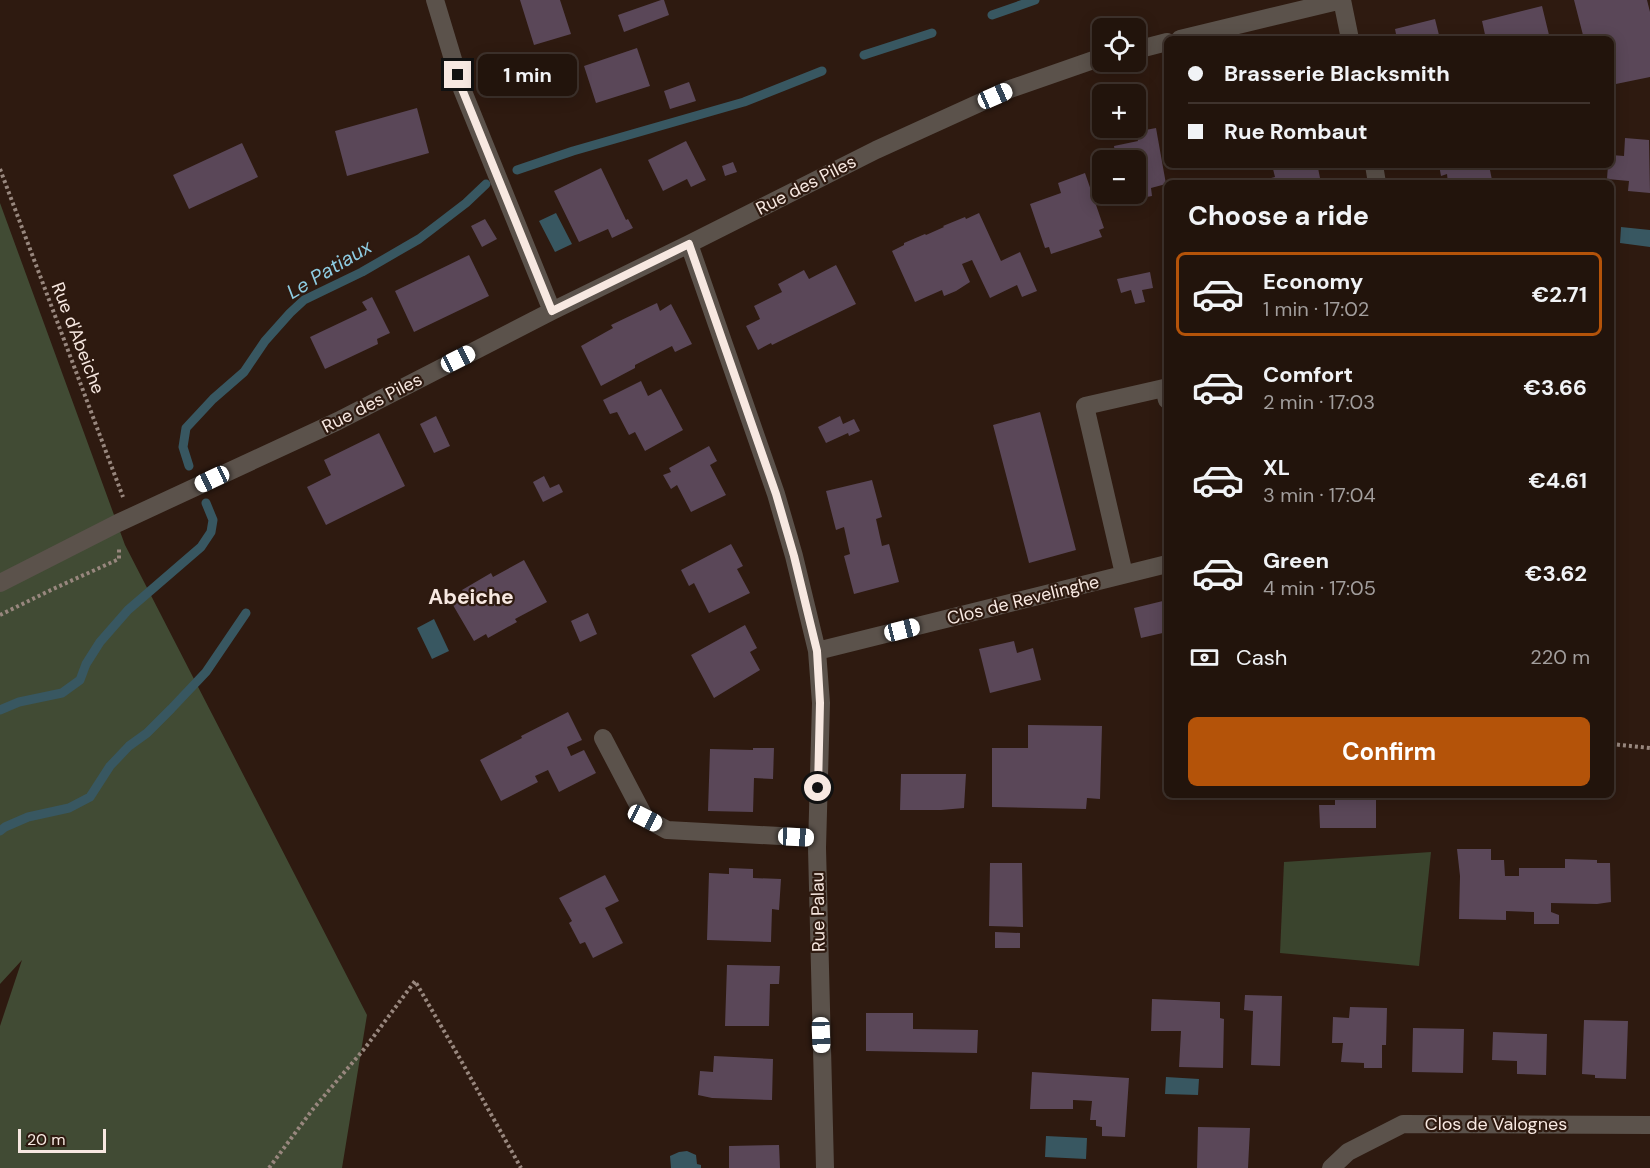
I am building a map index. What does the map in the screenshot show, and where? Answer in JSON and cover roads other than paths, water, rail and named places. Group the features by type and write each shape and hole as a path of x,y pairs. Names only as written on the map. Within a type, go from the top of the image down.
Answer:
{"street":[{"path":"435,0 462,89 552,311"},
{"path":"1192,36 1342,0 1349,36"},
{"path":"1146,47 1164,43"},
{"name":"Rue des Piles","path":"0,583 124,520 338,421 552,311 876,150 1000,93 1092,61"},
{"name":"Rue Palau","path":"689,244 776,494 817,651 820,703 817,838 825,1168"},
{"name":"Clos de Revelinghe","path":"1124,574 1085,406 1164,388"},
{"name":"Clos de Revelinghe","path":"817,651 1164,565"},
{"path":"603,738 645,818 668,830 817,838"},
{"name":"Clos de Valognes","path":"1331,1168 1348,1152 1403,1124 1650,1125"}],"water":[{"path":"556,213 572,244 555,252 539,221"},
{"path":"1621,227 1650,230 1650,247 1620,243"},
{"path":"434,619 449,651 432,659 417,628"},
{"path":"1166,1077 1199,1079 1198,1095 1165,1094"},
{"path":"1046,1136 1087,1138 1086,1159 1045,1157"},
{"path":"687,1151 696,1155 697,1164 701,1165 701,1168 671,1168 670,1156"}],"waterway":[{"name":"Le Patiaux","path":"992,15 1035,0"},
{"name":"Le Patiaux","path":"864,55 932,33"},
{"name":"Le Patiaux","path":"517,170 573,151 744,102 822,71"},
{"name":"Le Patiaux","path":"189,466 183,447 186,428 213,399 244,372 265,341 290,313 304,300 362,272 419,239 466,203 486,184"},
{"name":"Le Patiaux","path":"0,710 19,702 62,693 80,680 86,664 100,642 128,610 201,547 211,532 213,520 206,503"},
{"path":"0,831 28,817 69,808 90,797 110,766 129,746 147,733 206,672 246,613"}],"district":[{"name":"Abeiche","path":"471,597"}]}
